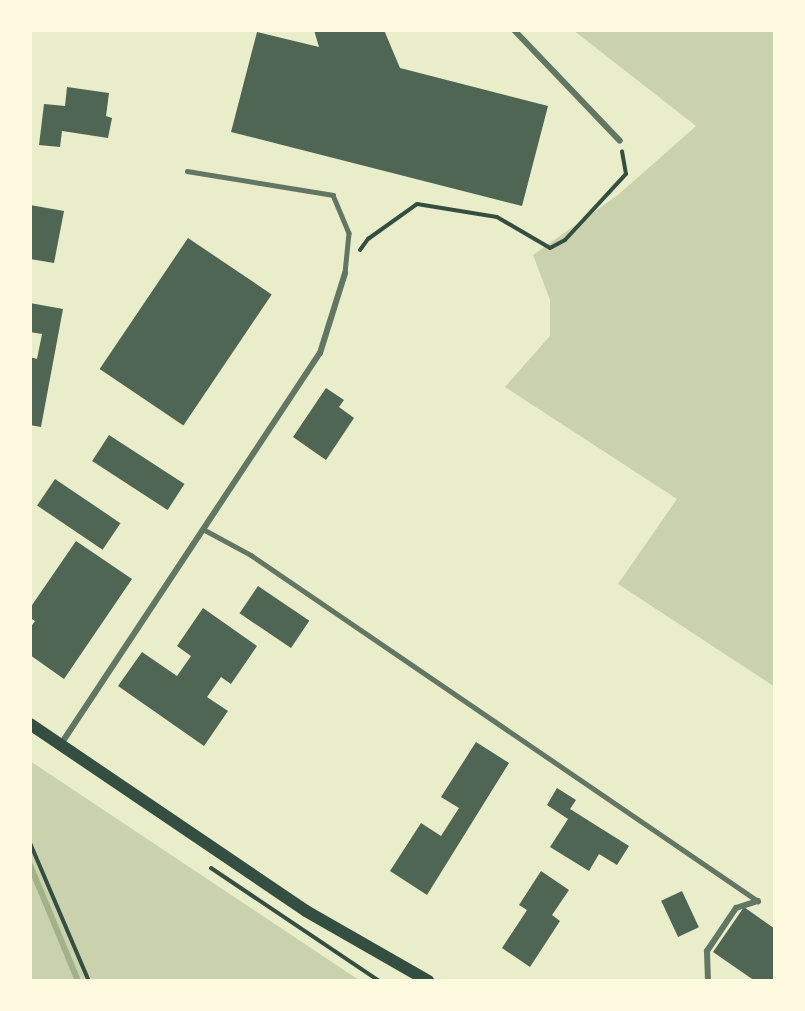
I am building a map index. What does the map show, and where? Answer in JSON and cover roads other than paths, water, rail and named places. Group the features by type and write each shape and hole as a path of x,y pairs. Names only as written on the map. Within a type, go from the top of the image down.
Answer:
{"main road":[{"path":"30,724 306,911 428,981"}],"street":[{"path":"514,30 620,141"},
{"path":"61,744 320,353 345,273"},
{"path":"708,981 707,951 736,908 758,901"}],"lane":[{"path":"187,171 333,195 349,233 345,273"},
{"path":"203,529 251,555 758,901"}],"waterway":[{"path":"30,865 78,981"}]}
